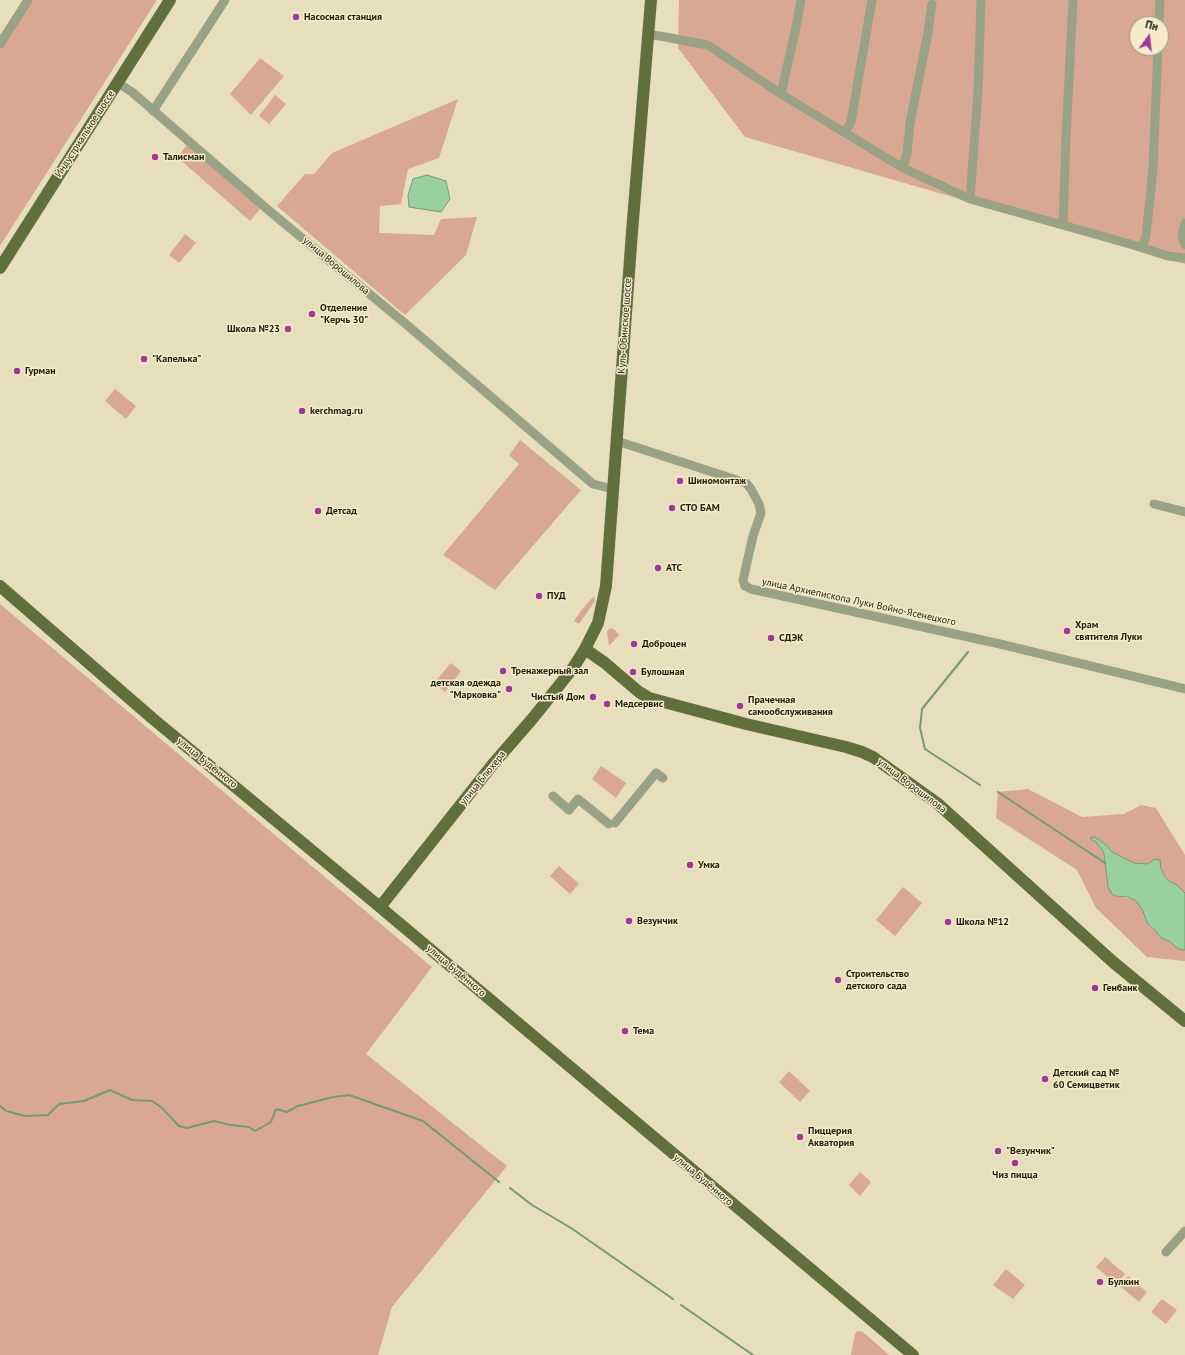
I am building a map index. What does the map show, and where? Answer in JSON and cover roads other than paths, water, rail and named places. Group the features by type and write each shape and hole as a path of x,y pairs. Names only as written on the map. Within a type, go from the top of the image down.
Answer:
{"main road":[{"name":"Индустриальное шоссе","path":"0,268 170,0"},
{"name":"Куль-Обинское шоссе","path":"585,649 598,623 606,586 633,218 651,0"},
{"name":"улица Будённого","path":"0,586 146,713 380,907 912,1355"},
{"name":"улица Блюхера","path":"380,907 493,764 533,718 573,668 585,649"},
{"name":"улица Ворошилова","path":"585,649 649,698 746,724 846,746 873,757 937,803 1113,962 1185,1021"}],"street":[{"path":"0,44 28,0"},
{"path":"153,110 225,0"},
{"path":"781,94 801,0"},
{"path":"845,132 851,122 872,0"},
{"path":"970,199 978,92 980,0"},
{"path":"1063,225 1073,0"},
{"path":"1159,16 1160,0"},
{"path":"903,168 907,153 910,123 928,33 932,4"},
{"path":"648,35 708,45 781,94 903,168 970,199 1142,247 1168,256 1185,258"},
{"path":"1142,247 1146,236 1153,169 1158,56"},
{"name":"улица Ворошилова","path":"118,83 132,92 267,209 408,325 593,484 613,489"},
{"path":"1185,223 1182,236 1185,245"},
{"name":"улица Архиепископа Луки Войно-Ясенецкого","path":"617,441 746,483 759,504 761,513 753,536 743,580 745,586 751,589 1000,644 1185,689"},
{"path":"1154,504 1185,512"},
{"path":"553,796 569,810 578,799 612,823 656,773 663,778"},
{"path":"1166,1252 1185,1231"}],"waterway":[{"path":"968,652 922,709 920,728 925,749 980,785"},
{"path":"998,792 1105,863"},
{"path":"0,1106 6,1111 25,1116 48,1115 59,1104 84,1101 110,1090 132,1100 152,1101 161,1107 179,1126 187,1128 214,1121 230,1125 249,1127 255,1131 271,1122 276,1109 287,1112 298,1106 333,1097 349,1095 423,1121 499,1182"},
{"path":"510,1188 532,1205 571,1228 673,1299"},
{"path":"681,1305 753,1355"}],"place":[{"name":"Насосная станция","path":"296,17"},
{"name":"Талисман","path":"155,157"},
{"name":"Отделение \"Керчь 30\"","path":"312,314"},
{"name":"Школа №23","path":"288,329"},
{"name":"\"Капелька\"","path":"144,359"},
{"name":"Гурман","path":"17,371"},
{"name":"kerchmag.ru","path":"302,411"},
{"name":"Шиномонтаж","path":"680,481"},
{"name":"СТО БАМ","path":"672,508"},
{"name":"Детсад","path":"318,511"},
{"name":"АТС","path":"658,568"},
{"name":"ПУД","path":"539,596"},
{"name":"Храм святителя Луки","path":"1067,631"},
{"name":"СДЭК","path":"771,638"},
{"name":"Доброцен","path":"634,644"},
{"name":"Тренажерный зал","path":"503,671"},
{"name":"Булошная","path":"633,672"},
{"name":"детская одежда \"Марковка\"","path":"509,689"},
{"name":"Чистый Дом","path":"593,697"},
{"name":"Медсервис","path":"607,704"},
{"name":"Прачечная самообслуживания","path":"740,706"},
{"name":"Умка","path":"690,865"},
{"name":"Везунчик","path":"629,921"},
{"name":"Школа №12","path":"948,922"},
{"name":"Строительство детского сада","path":"838,980"},
{"name":"Генбанк","path":"1095,988"},
{"name":"Тема","path":"625,1031"},
{"name":"Детский сад № 60 Семицветик","path":"1045,1079"},
{"name":"Пиццерия Акватория","path":"800,1137"},
{"name":"\"Везунчик\"","path":"998,1151"},
{"name":"Чиз пицца","path":"1015,1163"},
{"name":"Булкин","path":"1100,1282"}]}
